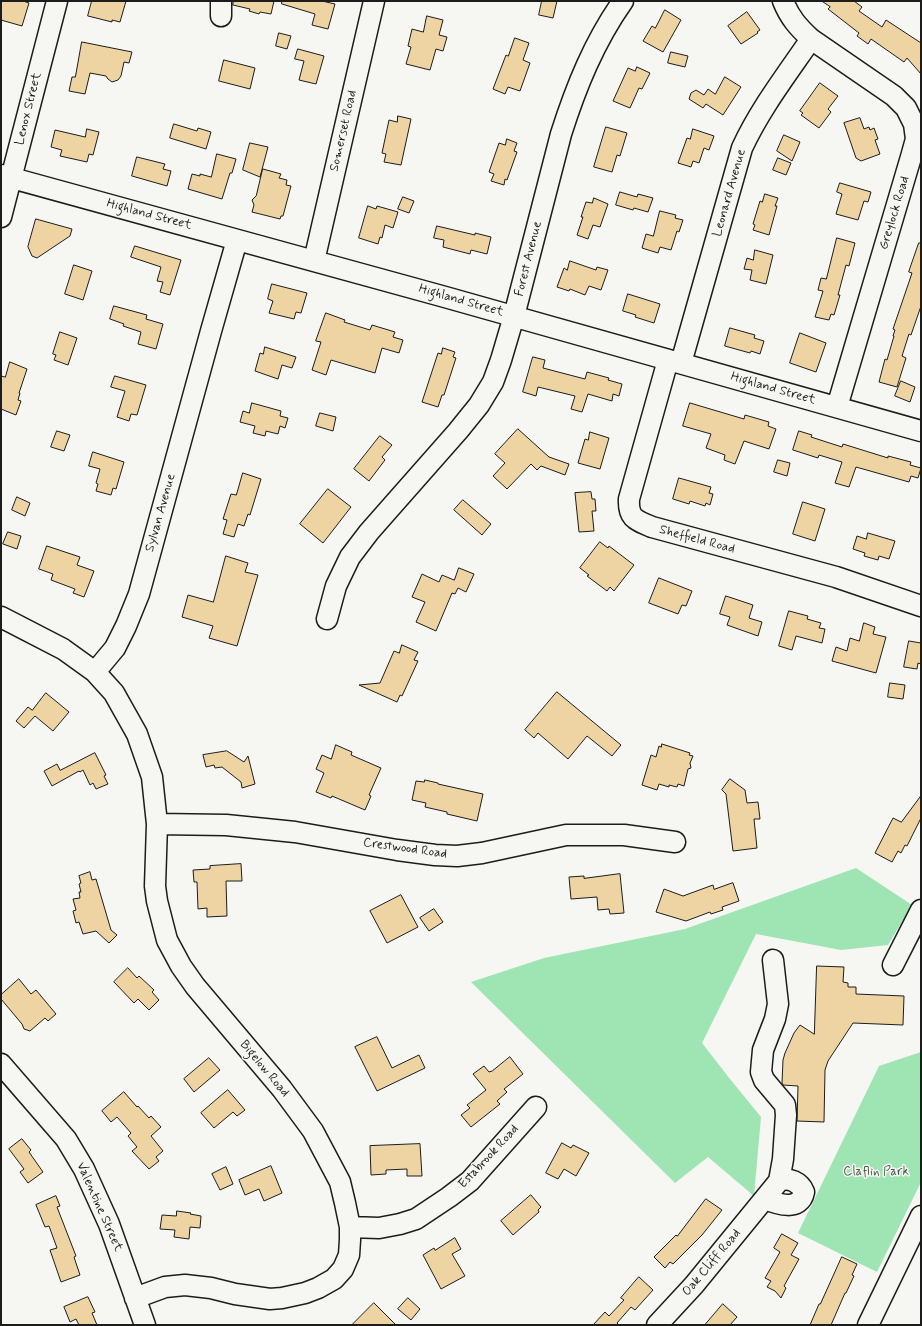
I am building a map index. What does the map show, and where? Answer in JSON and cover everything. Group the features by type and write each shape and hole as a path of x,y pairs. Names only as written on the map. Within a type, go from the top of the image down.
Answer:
{"street":[{"name":"Lenox Street","path":"1,217 6,176 57,1"},
{"name":"Somerset Road","path":"314,261 374,1"},
{"name":"Forest Avenue","path":"327,619 336,586 350,557 369,532 458,431 479,405 493,382 514,316 561,134 570,105 592,53 623,1"},
{"name":"Greylock Road","path":"783,1 790,16 799,28 811,39 894,96 906,108 914,124 916,139 837,407"},
{"name":"Leonard Avenue","path":"675,361 742,148 751,128 762,110 811,39"},
{"name":"Highland Street","path":"6,176 514,316 921,431"},
{"name":"Sylvan Avenue","path":"96,672 115,648 139,594 237,240"},
{"name":"Sheffield Road","path":"675,361 629,499 628,510 633,518 652,527 836,577 921,606"},
{"path":"1,617 63,648 96,672"},
{"name":"Bigelow Road","path":"96,672 114,693 137,734 152,777 157,824 155,886 157,901 167,940 181,966 200,992 282,1089 313,1131 340,1182 350,1227 349,1255 343,1269 334,1279 305,1293 270,1299 235,1294 211,1288 185,1285 165,1287 135,1298"},
{"name":"Crestwood Road","path":"157,824 226,825 295,832 397,850 457,856 482,853 566,835 624,835 675,842"},
{"path":"893,966 921,910"},
{"path":"765,1199 785,1205 794,1204 802,1199 804,1192 796,1182 785,1180 779,1181 783,1159 786,1115 785,1105 764,1080 761,1072 763,1050 775,1019 778,1004 773,960"},
{"name":"Valentine Street","path":"1,1064 66,1139 84,1169 109,1224 145,1325"},
{"name":"Estabrook Road","path":"350,1227 379,1228 416,1219 470,1182 536,1107"},
{"name":"Oak Cliff Road","path":"657,1325 694,1285 779,1181"},
{"path":"868,1325 921,1216"}],"green space":[{"path":"856,868 912,905 888,945 841,950 756,934 702,1043 761,1117 754,1196 708,1157 675,1183 471,982 544,958 685,929"},
{"name":"Claflin Park","path":"921,1052 921,1182 877,1272 798,1233 879,1066"}],"building":[{"path":"1,1 23,1 29,3 22,26 1,20"},
{"path":"92,1 126,1 120,22 112,20 112,22 88,16"},
{"path":"234,1 274,1 271,14 260,12 259,14 249,11 250,9 233,5"},
{"path":"282,1 322,1 335,4 328,29 312,25 315,14 282,4"},
{"path":"542,1 557,1 553,18 539,15"},
{"path":"822,1 854,1 862,7 859,11 882,27 886,20 921,43 921,74 907,58 904,62 871,39 868,44 857,36 859,33 828,9 830,7"},
{"path":"665,10 681,20 663,52 643,41 652,26 655,28"},
{"path":"747,12 760,30 757,32 758,33 741,44 728,26"},
{"path":"427,16 443,20 439,35 447,37 443,51 436,49 430,70 406,64 411,47 408,46 412,29 423,32"},
{"path":"279,33 291,36 287,49 276,46"},
{"path":"515,38 529,43 523,60 530,63 520,91 508,87 505,94 493,89 506,55 508,56"},
{"path":"82,42 132,52 129,63 124,62 121,76 118,80 112,82 106,76 90,73 85,94 69,91 72,77 75,77"},
{"path":"298,49 324,56 316,84 299,80 304,61 295,59"},
{"path":"671,52 688,56 685,67 668,63"},
{"path":"224,60 255,68 250,89 219,81"},
{"path":"637,67 650,73 642,89 639,88 630,108 613,101 628,68 635,71"},
{"path":"725,77 741,87 723,115 706,104 703,108 689,99 691,93 696,90 704,95 708,89 715,94"},
{"path":"820,83 838,96 828,109 831,112 819,128 801,115 803,113 800,111"},
{"path":"398,116 411,119 401,165 384,162 386,154 382,153 389,120 397,122"},
{"path":"860,118 864,129 869,127 870,130 874,128 878,139 875,140 880,154 861,161 856,158 844,123"},
{"path":"174,124 197,131 198,128 211,132 206,149 170,138"},
{"path":"606,127 627,133 620,156 617,155 612,172 594,167"},
{"path":"87,129 99,132 93,155 89,154 87,162 60,156 62,150 51,147 55,130 85,137"},
{"path":"693,129 714,136 709,150 704,148 699,163 693,161 691,167 678,163 687,138 690,139"},
{"path":"784,135 800,142 792,161 777,151"},
{"path":"507,139 517,143 514,151 517,152 507,180 505,179 504,185 491,181 494,174 489,172 499,143 505,145"},
{"path":"250,143 268,147 260,177 243,170"},
{"path":"217,154 236,159 222,199 188,189 192,174 200,176 200,174 211,177"},
{"path":"137,157 165,164 163,169 171,171 167,186 132,176"},
{"path":"778,158 791,163 786,175 773,170"},
{"path":"263,169 281,174 279,178 287,180 286,185 291,186 283,216 281,216 280,219 252,212 254,205 252,200 256,196"},
{"path":"840,183 871,192 868,202 864,201 858,220 836,214 842,194 837,192"},
{"path":"620,192 637,197 638,194 653,198 648,212 634,208 633,210 616,205"},
{"path":"765,194 778,198 769,235 753,230 755,225 753,224 760,201 762,202"},
{"path":"403,197 414,201 409,213 398,209"},
{"path":"594,198 608,204 600,227 593,225 588,239 577,235 586,202 592,203"},
{"path":"368,206 376,209 377,206 398,212 393,228 385,225 382,238 380,237 378,244 359,238"},
{"path":"660,211 676,215 675,218 683,220 679,232 677,231 671,250 660,247 658,253 642,248 646,234 653,236"},
{"path":"36,219 72,229 70,236 37,258 32,256 28,247"},
{"path":"437,226 475,235 475,233 491,237 487,254 471,250 470,254 443,247 444,240 434,238"},
{"path":"837,238 855,243 849,266 846,265 834,315 831,314 829,320 815,317 823,291 818,290 821,278 826,279"},
{"path":"919,243 921,243 921,306 911,335 909,334 902,356 906,358 897,387 879,382 885,359 887,360 894,336 895,330 893,329 912,273 909,272"},
{"path":"135,246 181,260 170,295 160,292 163,282 157,281 161,267 131,257"},
{"path":"755,250 773,255 766,284 750,280 752,270 744,269 747,258 753,260"},
{"path":"570,261 596,270 597,267 608,270 601,290 589,286 585,295 570,289 569,291 557,287 564,268 567,270"},
{"path":"74,265 92,271 83,300 65,294"},
{"path":"272,284 307,293 301,313 296,312 294,319 269,313 273,301 268,299"},
{"path":"628,294 660,304 654,323 635,317 636,315 623,311"},
{"path":"114,306 147,315 146,319 163,324 156,349 138,344 141,332 123,326 124,324 110,319"},
{"path":"326,313 345,320 344,322 370,330 372,325 395,332 393,337 403,340 399,353 382,348 375,373 331,360 326,375 312,370 321,342 316,341"},
{"path":"730,328 755,335 754,338 764,341 760,354 751,351 750,353 725,346"},
{"path":"60,332 77,338 68,365 54,360 56,355 53,354"},
{"path":"800,333 826,343 816,372 790,363"},
{"path":"265,347 296,357 292,368 282,365 278,379 255,371 260,353 263,354"},
{"path":"443,348 455,352 453,357 456,358 444,395 442,395 438,407 422,402 438,353 441,354"},
{"path":"533,357 545,360 543,368 585,379 587,372 609,378 608,380 622,384 619,396 613,394 612,401 588,394 582,412 571,409 575,396 538,387 536,396 523,392"},
{"path":"10,362 27,369 19,393 18,400 21,401 16,415 1,409 1,376 5,377"},
{"path":"115,376 146,385 137,415 131,414 129,421 117,417 125,391 111,387"},
{"path":"901,381 915,387 910,402 895,396"},
{"path":"252,403 281,411 280,416 288,418 285,428 280,426 278,434 266,431 265,436 253,433 255,426 240,422 243,411 249,413"},
{"path":"690,403 744,419 745,415 769,422 768,426 776,429 769,449 744,441 735,464 724,460 725,455 706,448 711,434 683,426"},
{"path":"320,413 336,417 333,431 316,426"},
{"path":"518,429 549,457 569,464 565,475 541,466 537,470 531,464 507,489 493,476 505,463 495,454"},
{"path":"57,431 70,435 64,451 51,447"},
{"path":"799,431 812,435 811,437 842,447 843,444 888,458 888,456 911,462 910,465 921,468 918,478 911,476 909,482 856,467 849,487 835,483 842,462 819,455 818,458 793,450"},
{"path":"590,432 609,438 600,469 578,463 585,439 588,440"},
{"path":"380,436 392,445 382,457 385,460 369,481 354,469"},
{"path":"93,452 124,462 116,489 113,488 111,495 96,491 98,484 96,483 100,469 89,466"},
{"path":"778,460 790,463 787,476 774,472"},
{"path":"243,473 261,479 250,515 248,514 244,526 238,524 234,537 223,534 227,520 223,519 231,494 236,495"},
{"path":"679,478 711,487 709,493 713,494 710,505 706,503 705,506 690,501 689,504 673,499"},
{"path":"328,489 351,507 323,543 300,524"},
{"path":"591,492 592,499 595,499 596,511 592,511 594,531 579,532 575,493"},
{"path":"17,497 30,503 25,516 12,510"},
{"path":"463,500 491,524 482,535 454,510"},
{"path":"803,502 825,509 815,541 793,534"},
{"path":"8,532 21,536 17,549 3,544"},
{"path":"868,533 895,541 889,559 879,556 878,560 864,556 865,553 853,549 857,536 866,539"},
{"path":"600,542 608,548 609,546 634,565 614,591 610,587 607,591 587,576 589,575 580,568"},
{"path":"47,546 80,557 77,565 94,571 84,597 73,593 75,589 51,580 53,574 39,569"},
{"path":"226,556 248,563 245,572 258,575 237,646 209,638 213,626 182,617 188,595 213,602"},
{"path":"459,568 474,574 466,592 458,588 455,594 452,593 436,631 416,622 425,602 412,597 422,574 439,582 442,575 454,580"},
{"path":"659,578 692,591 686,606 682,605 678,614 649,603"},
{"path":"726,596 753,605 749,618 762,622 758,636 727,625 730,617 720,614"},
{"path":"789,611 808,616 807,619 821,623 819,628 825,629 822,643 796,636 792,650 779,646"},
{"path":"864,623 875,627 873,634 886,637 876,673 832,661 836,647 847,651 850,638 859,641"},
{"path":"909,641 921,643 921,664 918,663 917,669 904,667"},
{"path":"402,645 418,652 414,660 418,661 402,696 400,695 397,702 359,685 380,683 394,651 399,653"},
{"path":"890,683 905,685 903,699 888,697"},
{"path":"557,692 621,745 612,756 587,736 568,759 538,733 534,738 525,730"},
{"path":"46,693 69,712 53,731 35,716 24,728 16,721 28,707 32,710"},
{"path":"662,744 690,753 689,755 693,756 690,763 691,768 688,769 684,786 678,784 677,787 669,785 669,787 659,784 657,790 642,785 651,755 656,757 659,746 661,747"},
{"path":"336,745 352,752 351,755 381,768 369,795 371,796 365,810 332,796 331,798 316,792 324,773 316,769 322,755 331,759"},
{"path":"227,751 244,762 248,756 255,784 242,788 241,782 222,767 215,768 214,765 206,767 203,755"},
{"path":"95,753 106,775 104,776 108,784 96,789 93,783 90,785 83,770 52,786 44,771 57,764 60,770"},
{"path":"730,779 745,790 747,803 758,802 760,819 754,819 757,848 733,851 726,794 722,790"},
{"path":"425,780 483,794 477,821 425,807 426,803 412,800 416,781 424,782"},
{"path":"921,796 921,818 907,846 905,845 901,853 898,851 892,862 875,853 893,818 901,822"},
{"path":"241,864 242,881 226,881 227,916 207,917 207,908 198,909 197,882 194,882 193,870 210,869 210,866"},
{"path":"90,872 92,880 96,879 111,930 117,935 109,943 96,931 83,934 79,922 76,923 73,911 76,910 73,899 80,898 79,892 81,892 79,884 81,883 79,876"},
{"path":"620,874 624,913 610,914 609,909 598,910 597,897 571,899 569,877 584,876 584,878"},
{"path":"733,883 739,901 722,907 723,910 711,914 710,912 686,921 656,912 664,889 683,896 713,885 714,889"},
{"path":"401,895 418,927 387,943 370,911"},
{"path":"434,909 443,922 429,931 420,918"},
{"path":"817,966 844,967 843,982 848,983 848,987 856,987 856,994 904,996 903,1025 853,1023 828,1061 825,1070 824,1122 797,1121 798,1086 783,1085 783,1060 794,1033 800,1025 814,1034"},
{"path":"128,968 137,978 139,976 154,990 152,992 159,1000 149,1010 138,999 134,1003 114,982"},
{"path":"19,979 31,994 36,990 56,1014 48,1021 45,1018 30,1031 24,1029 22,1024 1,999 1,995"},
{"path":"377,1037 392,1068 419,1055 425,1068 377,1091 355,1047"},
{"path":"510,1057 523,1074 504,1089 507,1092 497,1101 500,1104 471,1127 461,1115 470,1108 467,1105 486,1090 473,1074 484,1066 489,1072 492,1071"},
{"path":"209,1058 220,1070 194,1092 184,1079"},
{"path":"228,1090 245,1110 237,1116 233,1112 214,1128 201,1113"},
{"path":"124,1092 137,1107 138,1106 149,1118 151,1116 161,1127 151,1136 163,1151 156,1157 159,1161 149,1169 132,1151 137,1147 128,1136 131,1133 117,1117 111,1122 102,1111"},
{"path":"22,1139 31,1150 29,1152 43,1172 28,1183 20,1172 24,1169 9,1149"},
{"path":"562,1143 571,1148 573,1145 589,1153 576,1176 564,1169 558,1179 546,1173"},
{"path":"420,1144 422,1176 407,1176 407,1169 386,1170 386,1174 371,1175 370,1146"},
{"path":"271,1166 282,1193 264,1201 259,1189 245,1195 239,1180"},
{"path":"226,1167 233,1184 220,1190 212,1174"},
{"path":"531,1195 541,1207 538,1210 539,1212 513,1235 501,1221"},
{"path":"56,1196 60,1206 57,1207 76,1256 74,1257 80,1275 61,1282 50,1250 57,1248 49,1226 45,1227 36,1205"},
{"path":"706,1199 722,1210 702,1235 673,1264 670,1262 665,1268 654,1257 676,1235 677,1236"},
{"path":"177,1211 201,1216 200,1228 190,1227 189,1239 174,1237 175,1230 160,1229 162,1215 176,1216"},
{"path":"782,1234 798,1243 791,1255 799,1259 784,1286 786,1288 781,1298 775,1291 767,1287 771,1281 765,1278 780,1252 774,1248"},
{"path":"455,1238 461,1249 452,1254 465,1276 441,1289 423,1255 434,1248 435,1250"},
{"path":"842,1257 857,1264 852,1275 854,1276 831,1325 810,1325 819,1304"},
{"path":"639,1277 653,1290 635,1310 631,1307 617,1323 619,1325 593,1325 605,1312 609,1316 624,1300 621,1298"},
{"path":"88,1297 95,1312 92,1313 97,1325 79,1325 76,1319 70,1322 64,1307"},
{"path":"408,1298 420,1309 411,1320 398,1309"},
{"path":"374,1303 396,1325 352,1325"},
{"path":"723,1304 737,1317 730,1325 705,1325"}]}
